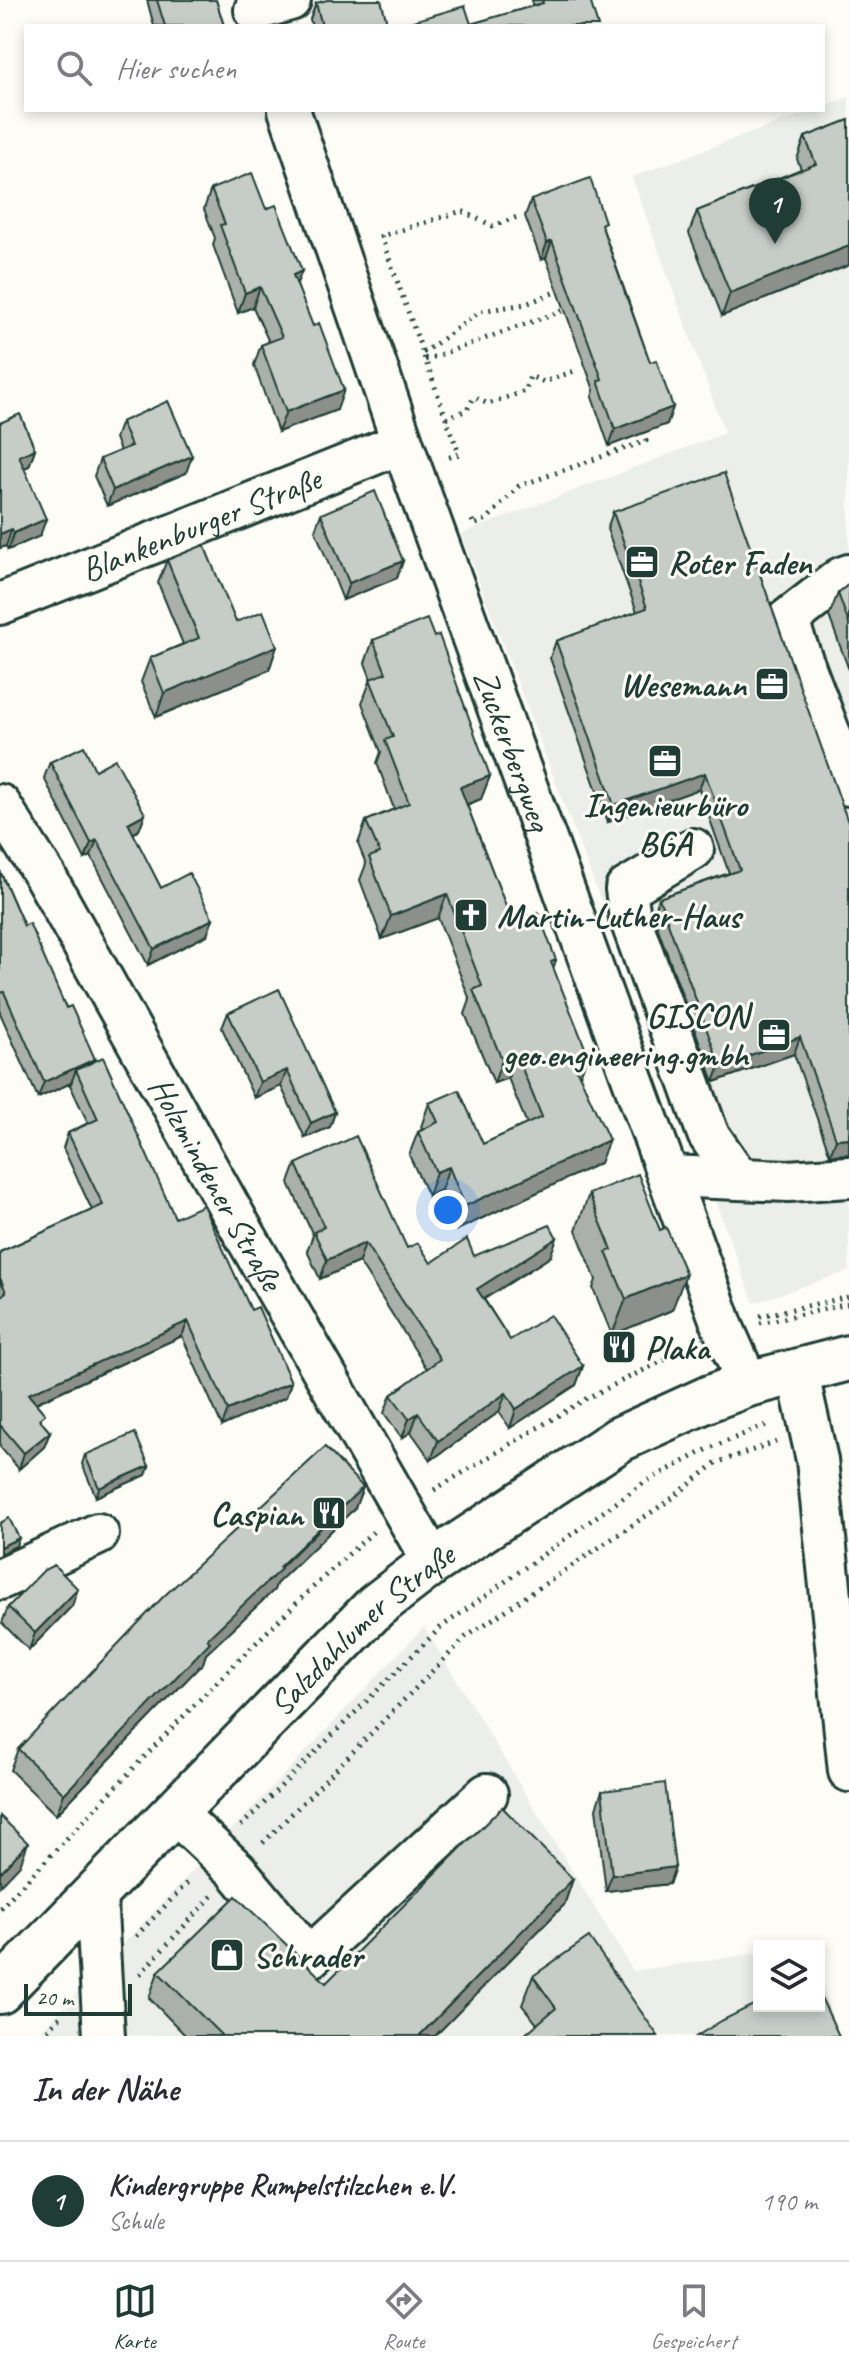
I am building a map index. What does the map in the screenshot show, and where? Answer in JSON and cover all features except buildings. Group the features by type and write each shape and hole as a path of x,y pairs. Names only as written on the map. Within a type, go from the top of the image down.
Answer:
{"main road":[{"name":"Salzdahlumer Straße","path":"0,1991 376,1606 433,1562 620,1439 748,1384 849,1358"}],"street":[{"name":"Zuckerbergweg","path":"290,112 407,457 723,1327 748,1384"},
{"name":"Blankenburger Straße","path":"0,604 407,457"},
{"path":"849,575 787,620 849,785"},
{"name":"Holzmindener Straße","path":"0,805 45,876 241,1228 433,1562"},
{"path":"693,849 626,889 630,918 708,1134 739,1179"},
{"path":"668,1176 788,1181 849,1177"},
{"path":"797,1370 817,1460 849,1771"},
{"path":"0,1579 98,1534"},
{"path":"175,1813 226,1861 309,1958 487,1794"},
{"path":"96,1894 103,2025"}],"path":[{"path":"336,250 462,211 493,226 520,216"},
{"path":"381,236 459,454 407,457"},
{"path":"423,353 481,311 526,304 558,291"},
{"path":"425,360 565,310"},
{"path":"446,418 467,410 474,397 488,404 525,391 530,376 544,382 577,370"},
{"path":"474,525 487,519 519,486 646,441 643,433"},
{"path":"723,1327 849,1297"},
{"path":"723,1327 849,1304"},
{"path":"42,2036 100,1975 466,1637 671,1499 716,1463 809,1421"},
{"path":"103,2025 226,1861 440,1628 645,1482 754,1428 809,1421"}],"shaded area":[{"path":"849,97 849,1271 754,1303 461,534 725,433 632,177 808,112 825,112 825,105"},
{"path":"424,1627 633,1971 753,1954 753,2012 825,2012 825,1992 837,2036 36,2036"}],"place":[{"name":"Kindergruppe Rumpelstilzchen e.V.","path":"775,244"},
{"name":"Roter Faden","path":"642,562"},
{"name":"Wesemann","path":"772,684"},
{"name":"Ingenieurbüro BGA","path":"665,761"},
{"name":"Martin-Luther-Haus","path":"471,915"},
{"name":"GISCON geo.engineering.gmbh","path":"774,1035"},
{"name":"Plaka","path":"619,1347"},
{"name":"Caspian","path":"329,1513"},
{"name":"Schrader","path":"227,1955"}]}
